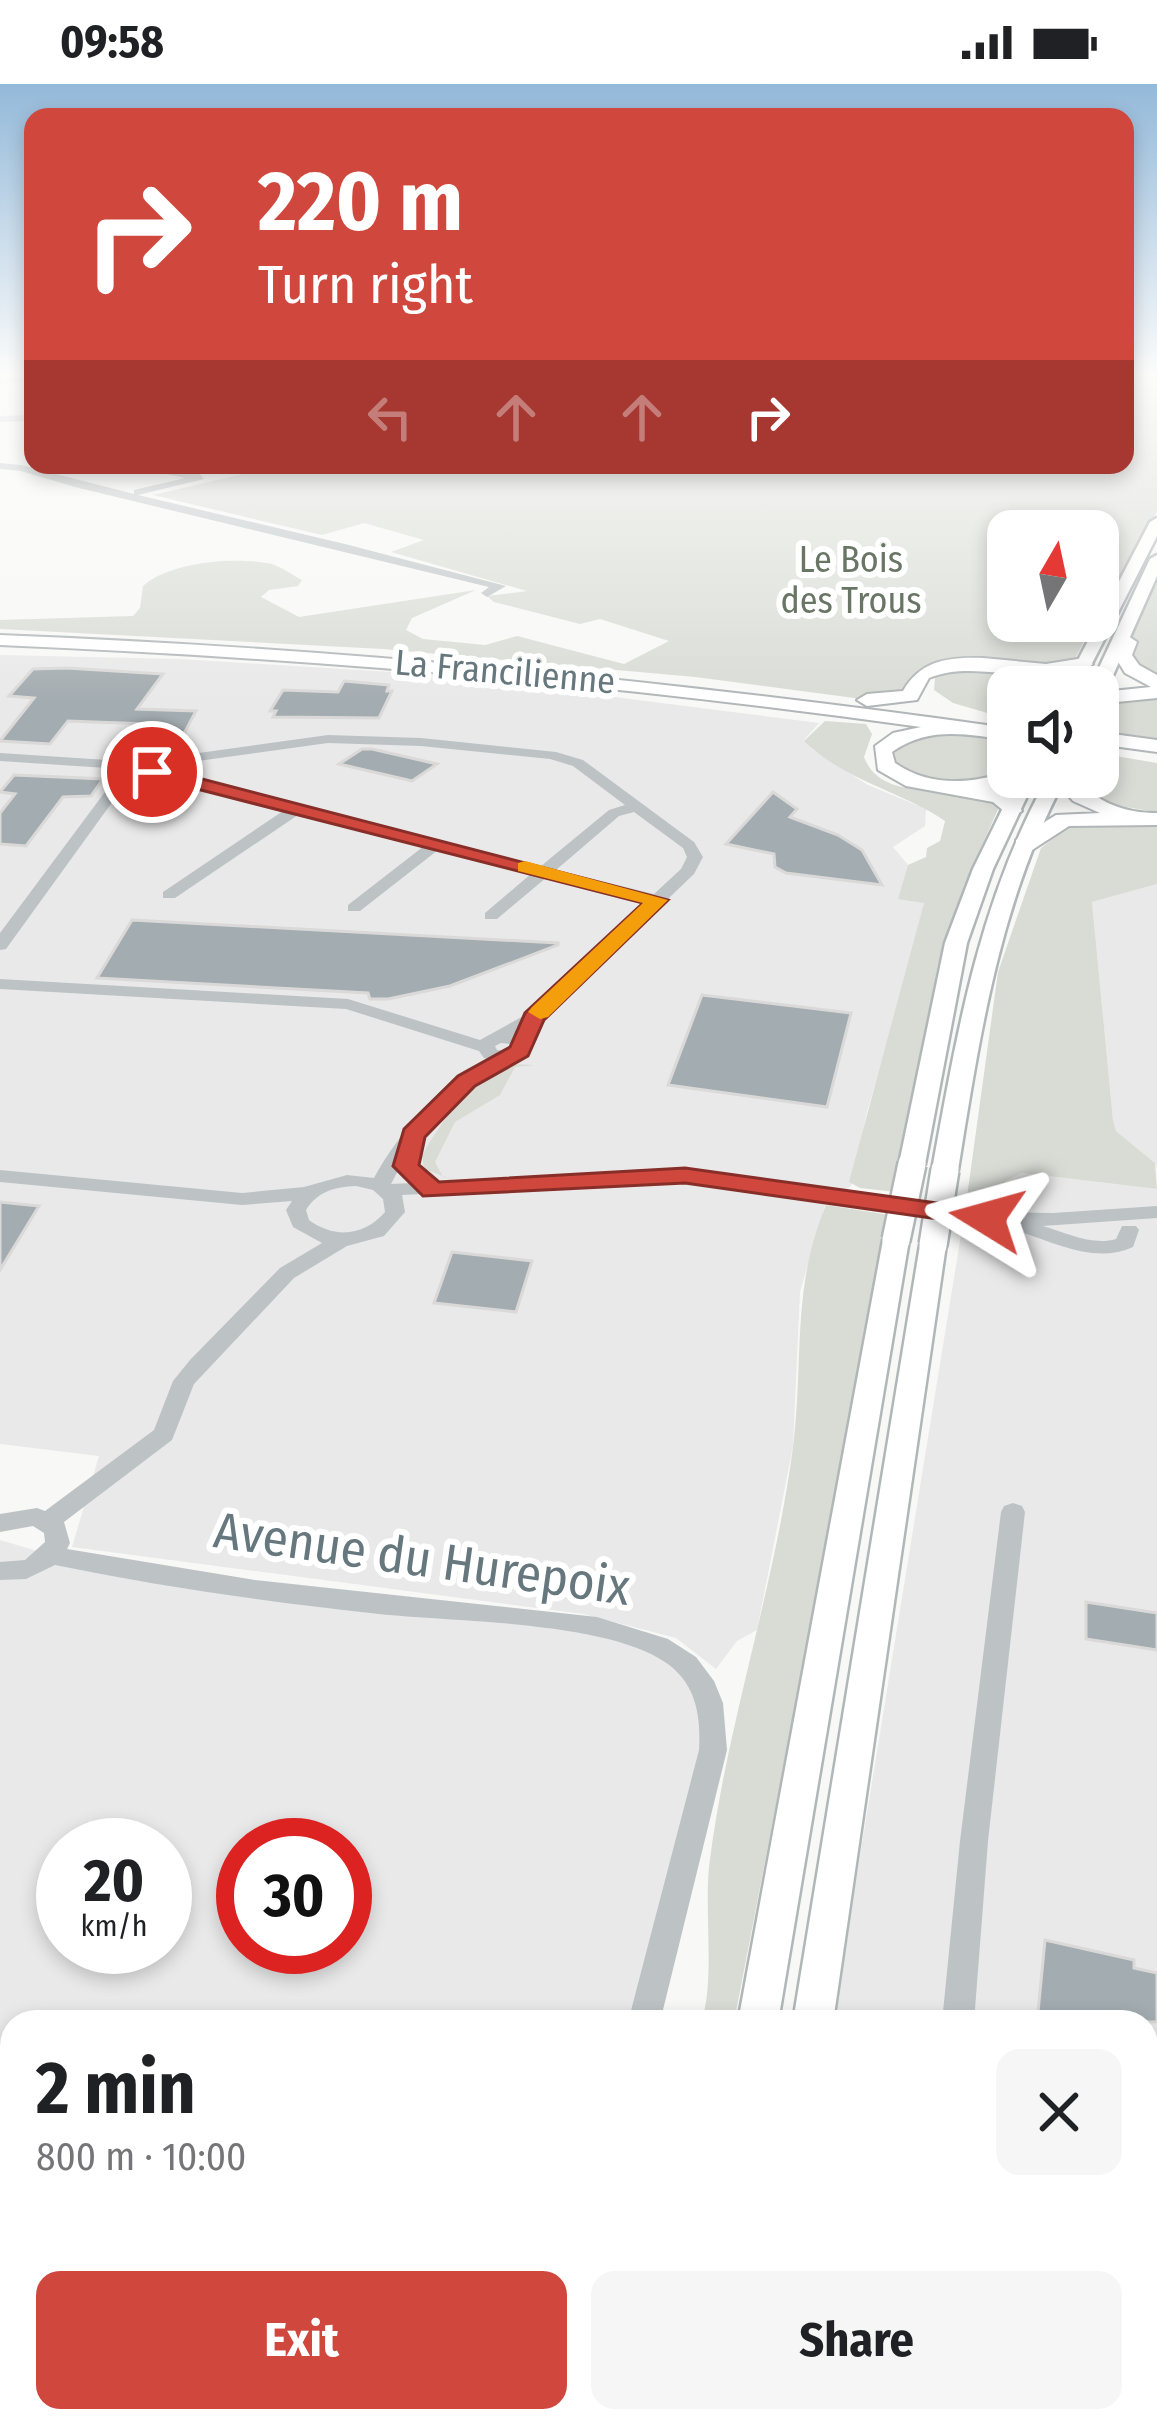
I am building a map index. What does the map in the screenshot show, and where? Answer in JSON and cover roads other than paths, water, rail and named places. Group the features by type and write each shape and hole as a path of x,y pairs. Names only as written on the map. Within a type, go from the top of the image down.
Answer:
{"highway":[{"name":"La Francilienne","path":"0,637 355,652 762,692 987,725"},
{"name":"La Francilienne","path":"0,637 447,665 987,726"},
{"path":"1121,637 1128,642 1123,655 1127,663 1157,687"},
{"path":"762,692 890,701 910,696 922,674 950,665 989,663 1047,670 1084,664"},
{"path":"987,667 966,666 928,678 929,691 942,702 987,720"},
{"path":"1119,695 1157,687"},
{"path":"807,704 862,718 879,728 872,757 887,775 920,787 994,794 1011,811"},
{"path":"987,729 917,733 888,743 881,758 893,773 923,784 968,787 987,783"},
{"path":"1119,743 1157,751"},
{"path":"1119,746 1157,751"},
{"path":"1084,798 1157,818"},
{"path":"1024,845 1052,824 1078,817 1157,818"}],"main road":[{"path":"1084,664 1157,522"},
{"path":"1108,666 1157,559"},
{"path":"760,2010 896,1240 956,943 982,869 1017,798"},
{"path":"815,2010 945,1170 986,946 1024,845 1049,798"}],"street":[{"path":"71,483 500,586 487,593"},
{"path":"127,495 177,483"},
{"path":"0,945 139,768 312,739 442,743 566,758 683,840 695,856 692,867 533,1018 490,1043 466,1081 409,1139 343,1180 308,1193 242,1199 0,1176"},
{"path":"0,757 84,760 139,768 658,900"},
{"path":"491,916 614,813 637,806"},
{"path":"169,895 296,808"},
{"path":"354,908 436,844"},
{"path":"0,984 329,1002 514,1050"},
{"path":"466,1081 514,1050 533,1018"},
{"path":"383,1188 409,1139"},
{"path":"409,1139 406,1166 441,1191"},
{"path":"343,1180 441,1191 685,1176 1072,1229 1102,1214 1157,1215"},
{"path":"383,1188 395,1213"},
{"path":"287,1273 343,1239 382,1228 395,1213 441,1191"},
{"path":"48,1521 164,1434 184,1382 287,1273 304,1246 298,1204 308,1193"},
{"path":"242,1199 343,1239"},
{"path":"1102,1214 1129,1230"},
{"path":"1072,1229 1093,1248 1112,1249 1126,1243 1129,1230 1157,1215"},
{"path":"959,2010 1013,1512"},
{"path":"0,1523 24,1516 48,1521 58,1533 51,1555 22,1571 0,1571"},
{"name":"Avenue du Hurepoix","path":"51,1555 376,1604 592,1629 660,1646 690,1667 707,1691 717,1718 713,1750 647,2010"}],"park label":[{"name":"Le Bois des Trous","path":"851,580"}]}
